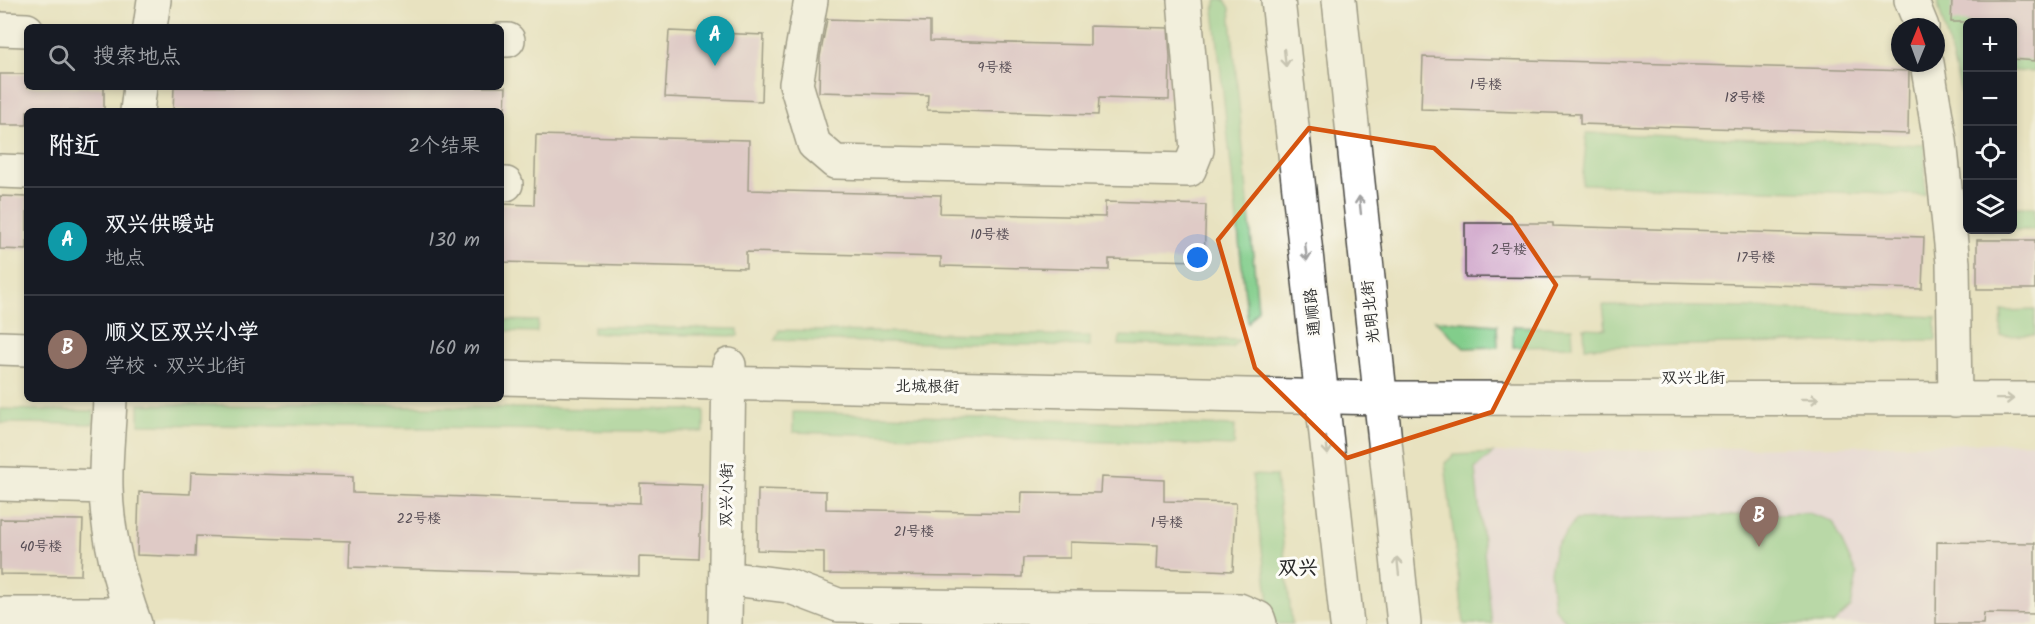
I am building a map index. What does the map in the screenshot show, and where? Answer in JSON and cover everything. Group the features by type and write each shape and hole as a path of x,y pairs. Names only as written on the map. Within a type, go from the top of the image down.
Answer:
{"street":[{"path":"150,24 154,0"},
{"path":"811,0 796,84 814,144 835,162 1190,170 1197,150 1184,0"},
{"name":"通顺路","path":"1278,0 1350,388 1347,624"},
{"name":"光明北街","path":"1339,0 1350,388 1404,624"},
{"path":"1911,0 1918,18"},
{"path":"0,29 24,30"},
{"path":"1929,72 1940,140 1953,263 1955,389"},
{"path":"136,108 140,90"},
{"path":"0,171 24,172"},
{"path":"0,348 24,349"},
{"name":"北城根街","path":"504,360 729,374 1350,388"},
{"path":"0,367 24,367"},
{"name":"北城根街","path":"504,378 729,374"},
{"name":"双兴小街","path":"725,624 729,374"},
{"name":"双兴北街","path":"1955,389 2035,377"},
{"name":"双兴北街","path":"1350,388 1955,389 2035,399"},
{"path":"0,614 133,619 118,576 110,529 106,487 110,402"},
{"path":"0,484 106,487"},
{"path":"726,579 788,586 838,605 1084,616 1239,609 1258,618 1260,624"}],"highlighted area":[{"path":"1309,128 1434,148 1511,218 1556,285 1492,412 1347,458 1255,368 1218,240"}],"shaded area":[{"path":"2035,442 2035,624 1492,624 1475,469 1493,453"}],"green space":[{"path":"1217,0 1225,0 1230,8 1258,309 1248,323 1214,9"},
{"path":"1937,0 2035,0 2035,72 2017,71 2017,18 1963,18 1963,99 1945,31 1945,18 1942,18"},
{"path":"1587,133 1925,145 1925,195 1582,184"},
{"path":"2017,207 2035,207 2035,230 2017,230"},
{"path":"1603,305 1747,308 1936,317 1936,340 1585,347 1584,328 1606,329"},
{"path":"2035,310 2035,335 2001,336 2002,311"},
{"path":"504,320 538,321 537,332 504,331"},
{"path":"1435,320 1497,325 1498,347 1464,348"},
{"path":"593,326 738,329 738,336 593,333"},
{"path":"1513,326 1572,328 1573,346 1513,347"},
{"path":"779,330 1090,336 1090,346 775,340"},
{"path":"1120,336 1239,340 1232,348 1119,345"},
{"path":"139,404 704,410 704,432 139,424"},
{"path":"0,409 94,411 94,424 0,423"},
{"path":"793,412 1235,426 1234,446 793,432"},
{"path":"1493,453 1475,469 1492,624 1464,624 1445,463 1454,455"},
{"path":"1252,475 1276,476 1292,624 1272,624"},
{"path":"1808,513 1832,521 1857,575 1851,607 1833,624 1569,624 1554,608 1550,571 1555,548 1575,520"}],"building":[{"path":"1952,0 2035,0 2035,61 2017,59 2017,18 1963,18 1963,22 1951,22"},
{"path":"827,19 930,22 930,41 1090,45 1090,26 1168,28 1169,100 1099,98 1098,115 927,110 928,95 819,92 820,57"},
{"path":"669,31 764,35 762,101 665,97"},
{"path":"1423,57 1909,72 1908,134 1580,124 1580,114 1421,109"},
{"path":"0,74 24,74 24,90 104,90 104,108 24,108 24,125 0,125"},
{"path":"506,87 505,111 504,108 173,108 174,90 504,90"},
{"path":"536,135 749,140 748,190 941,195 940,213 1105,217 1105,202 1206,205 1204,261 1109,259 1109,270 941,266 941,257 746,252 746,268 504,262 504,204 534,205"},
{"path":"0,196 24,197 24,250 0,249"},
{"path":"1465,223 1553,223 1553,226 1924,237 1922,289 1588,280 1589,278 1465,277"},
{"path":"1977,240 2035,240 2035,289 1977,289"},
{"path":"191,472 353,477 353,493 640,503 640,483 702,485 699,559 639,557 639,576 349,567 350,541 196,536 195,557 137,555 139,492 190,494"},
{"path":"1101,477 1164,480 1164,501 1236,503 1233,571 1157,568 1158,545 1070,542 1070,558 1023,558 1022,577 824,574 824,552 757,550 758,489 826,491 826,509 1021,513 1022,492 1100,493"},
{"path":"0,519 83,520 81,575 0,574"},
{"path":"1937,542 2035,543 2035,614 1984,613 1983,624 1936,624"}],"place":[{"name":"双兴供暖站","path":"715,66"},
{"name":"顺义区双兴小学","path":"1759,547"}],"district":[{"name":"双兴","path":"1298,569"}]}
